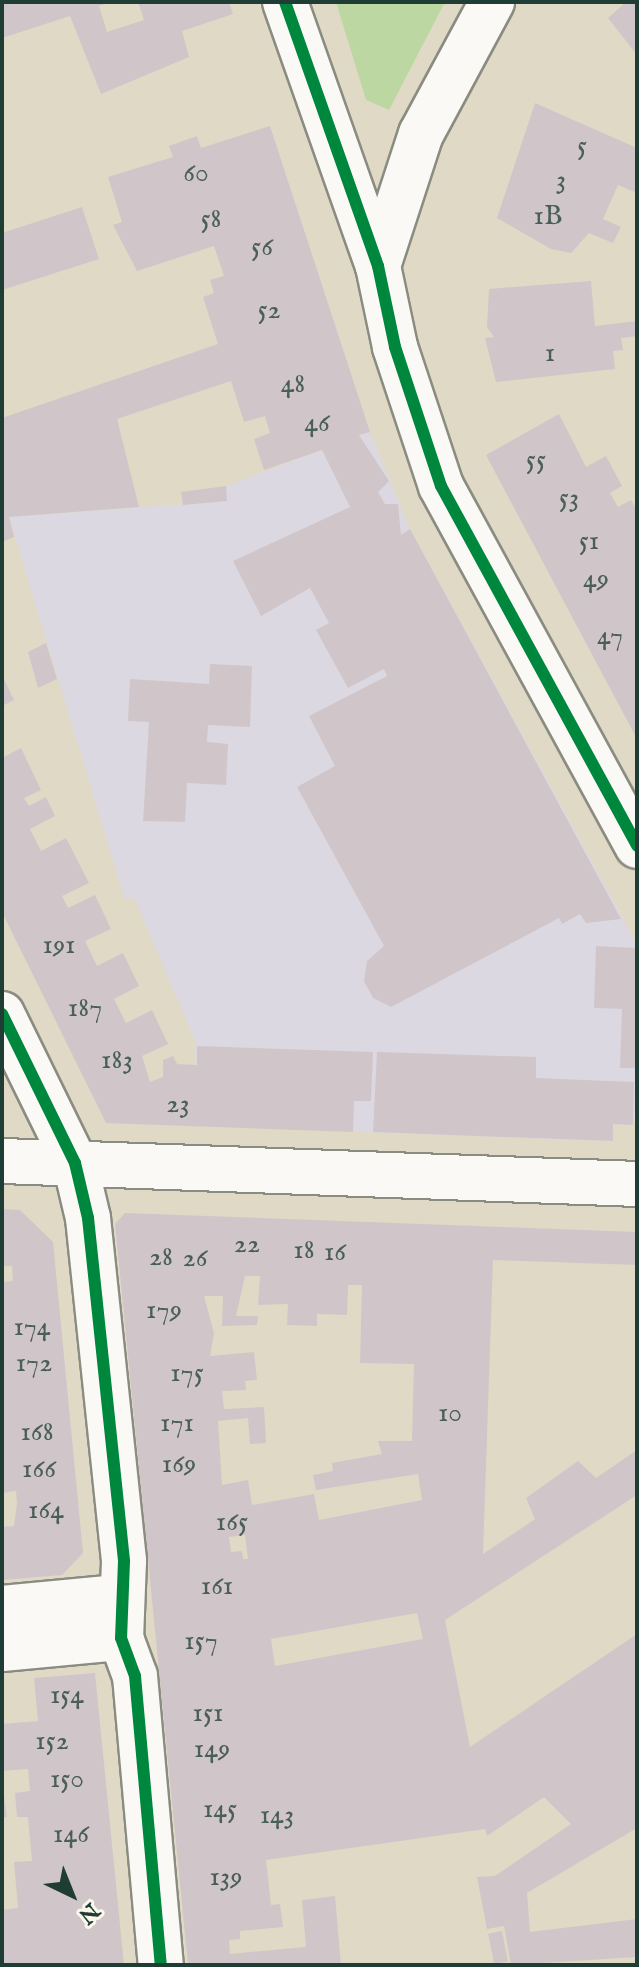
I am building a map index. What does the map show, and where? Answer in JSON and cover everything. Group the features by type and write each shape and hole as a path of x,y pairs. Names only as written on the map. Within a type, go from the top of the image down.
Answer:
{"street":[{"path":"285,2 378,266 395,347 441,486 637,846"},
{"path":"378,266 421,134 492,2"},
{"path":"2,1014 75,1163 88,1218 124,1561 120,1618 135,1676 161,1965"},
{"path":"2,1161 637,1184"},
{"path":"2,1608 120,1618"},
{"path":"2,1649 120,1618"}],"shaded area":[{"path":"370,432 410,529 637,944 637,1104 633,1125 614,1124 613,1141 193,1126 196,1043 134,897 125,900 9,517 226,501 226,486"}],"green space":[{"path":"336,2 445,2 389,110 366,100"}],"building":[{"path":"2,2 111,2 99,6 107,32 144,20 138,2 229,2 233,14 182,31 189,57 101,94 70,16 2,38"},
{"path":"626,2 637,2 637,55 608,18"},
{"path":"535,103 637,148 637,193 618,185 603,219 621,227 613,243 589,233 571,253 551,249 497,218"},
{"path":"270,126 370,432 359,435 389,481 378,492 385,504 398,504 401,535 410,529 621,919 586,923 580,914 562,924 559,918 391,1007 373,998 364,981 367,961 384,946 297,787 335,766 309,716 387,676 384,669 348,688 316,630 329,623 310,588 261,616 233,561 350,507 322,450 264,470 254,439 270,433 265,416 244,422 231,381 117,419 139,507 9,517 14,537 2,542 2,418 218,344 203,297 214,293 210,280 224,276 214,246 137,271 113,225 122,222 108,177 173,157 169,146 197,136 201,148"},
{"path":"82,207 99,259 2,290 2,233"},
{"path":"591,281 595,326 637,321 637,336 621,338 623,350 613,351 615,369 496,382 485,338 494,337 487,327 489,289"},
{"path":"559,414 586,467 606,456 622,486 610,493 618,507 631,500 637,510 637,739 486,455"},
{"path":"226,486 227,501 183,505 181,492"},
{"path":"46,643 57,679 38,688 28,652"},
{"path":"210,664 252,666 250,727 208,725 207,742 228,744 226,785 187,783 185,822 143,821 149,722 128,721 130,679 209,684"},
{"path":"2,675 14,700 2,706"},
{"path":"21,748 41,790 24,798 29,806 46,797 55,816 30,829 41,851 66,838 89,883 62,896 68,908 95,895 111,929 85,941 97,966 123,953 139,986 114,999 126,1023 152,1010 168,1044 142,1056 150,1082 163,1077 163,1060 173,1056 177,1064 197,1065 197,1046 373,1052 371,1101 354,1101 353,1132 106,1123 2,912 2,758"},
{"path":"596,946 637,948 637,1068 620,1068 622,1009 594,1008"},
{"path":"377,1052 536,1057 536,1078 634,1082 633,1125 613,1124 613,1141 373,1132"},
{"path":"2,1209 20,1210 53,1242 83,1553 62,1575 2,1580 2,1527 14,1526 17,1504 16,1491 2,1493 2,1282 13,1281 12,1266 2,1266"},
{"path":"125,1213 637,1232 637,1265 493,1260 483,1554 535,1519 526,1498 578,1461 596,1478 637,1450 637,1495 445,1620 470,1747 637,1634 637,1828 527,1893 530,1932 637,1919 637,1957 511,1965 504,1926 487,1929 477,1877 495,1876 571,1824 544,1797 487,1836 485,1829 266,1860 271,1905 280,1904 283,1927 240,1931 240,1939 229,1940 230,1954 306,1947 302,1900 335,1896 341,1965 188,1965 115,1224","holes":["245,1276 260,1276 258,1305 288,1304 287,1325 317,1326 317,1314 347,1315 348,1285 362,1285 360,1363 414,1364 412,1441 378,1441 382,1454 332,1463 333,1471 313,1475 316,1490 418,1474 422,1500 319,1520 314,1494 252,1505 248,1480 222,1485 218,1421 248,1418 250,1444 266,1443 264,1407 224,1409 222,1391 246,1390 245,1381 257,1380 254,1352 210,1356 214,1333 204,1296 223,1296 222,1326 257,1325 258,1316 236,1316","245,1535 248,1559 243,1559 242,1551 231,1552 229,1537","417,1613 423,1639 275,1666 271,1639"]},
{"path":"95,1673 124,1965 2,1965 2,1910 18,1908 14,1862 32,1861 28,1817 17,1817 15,1793 30,1791 28,1769 2,1771 2,1724 38,1721 34,1678"},
{"path":"2,1781 7,1817 2,1818"},
{"path":"502,1931 508,1961 494,1964 488,1934"}],"cycle path":[{"path":"285,2 378,266 395,347 441,486 637,846"},
{"path":"2,1014 75,1163 88,1218 124,1561 121,1638 135,1676 161,1965"}]}
